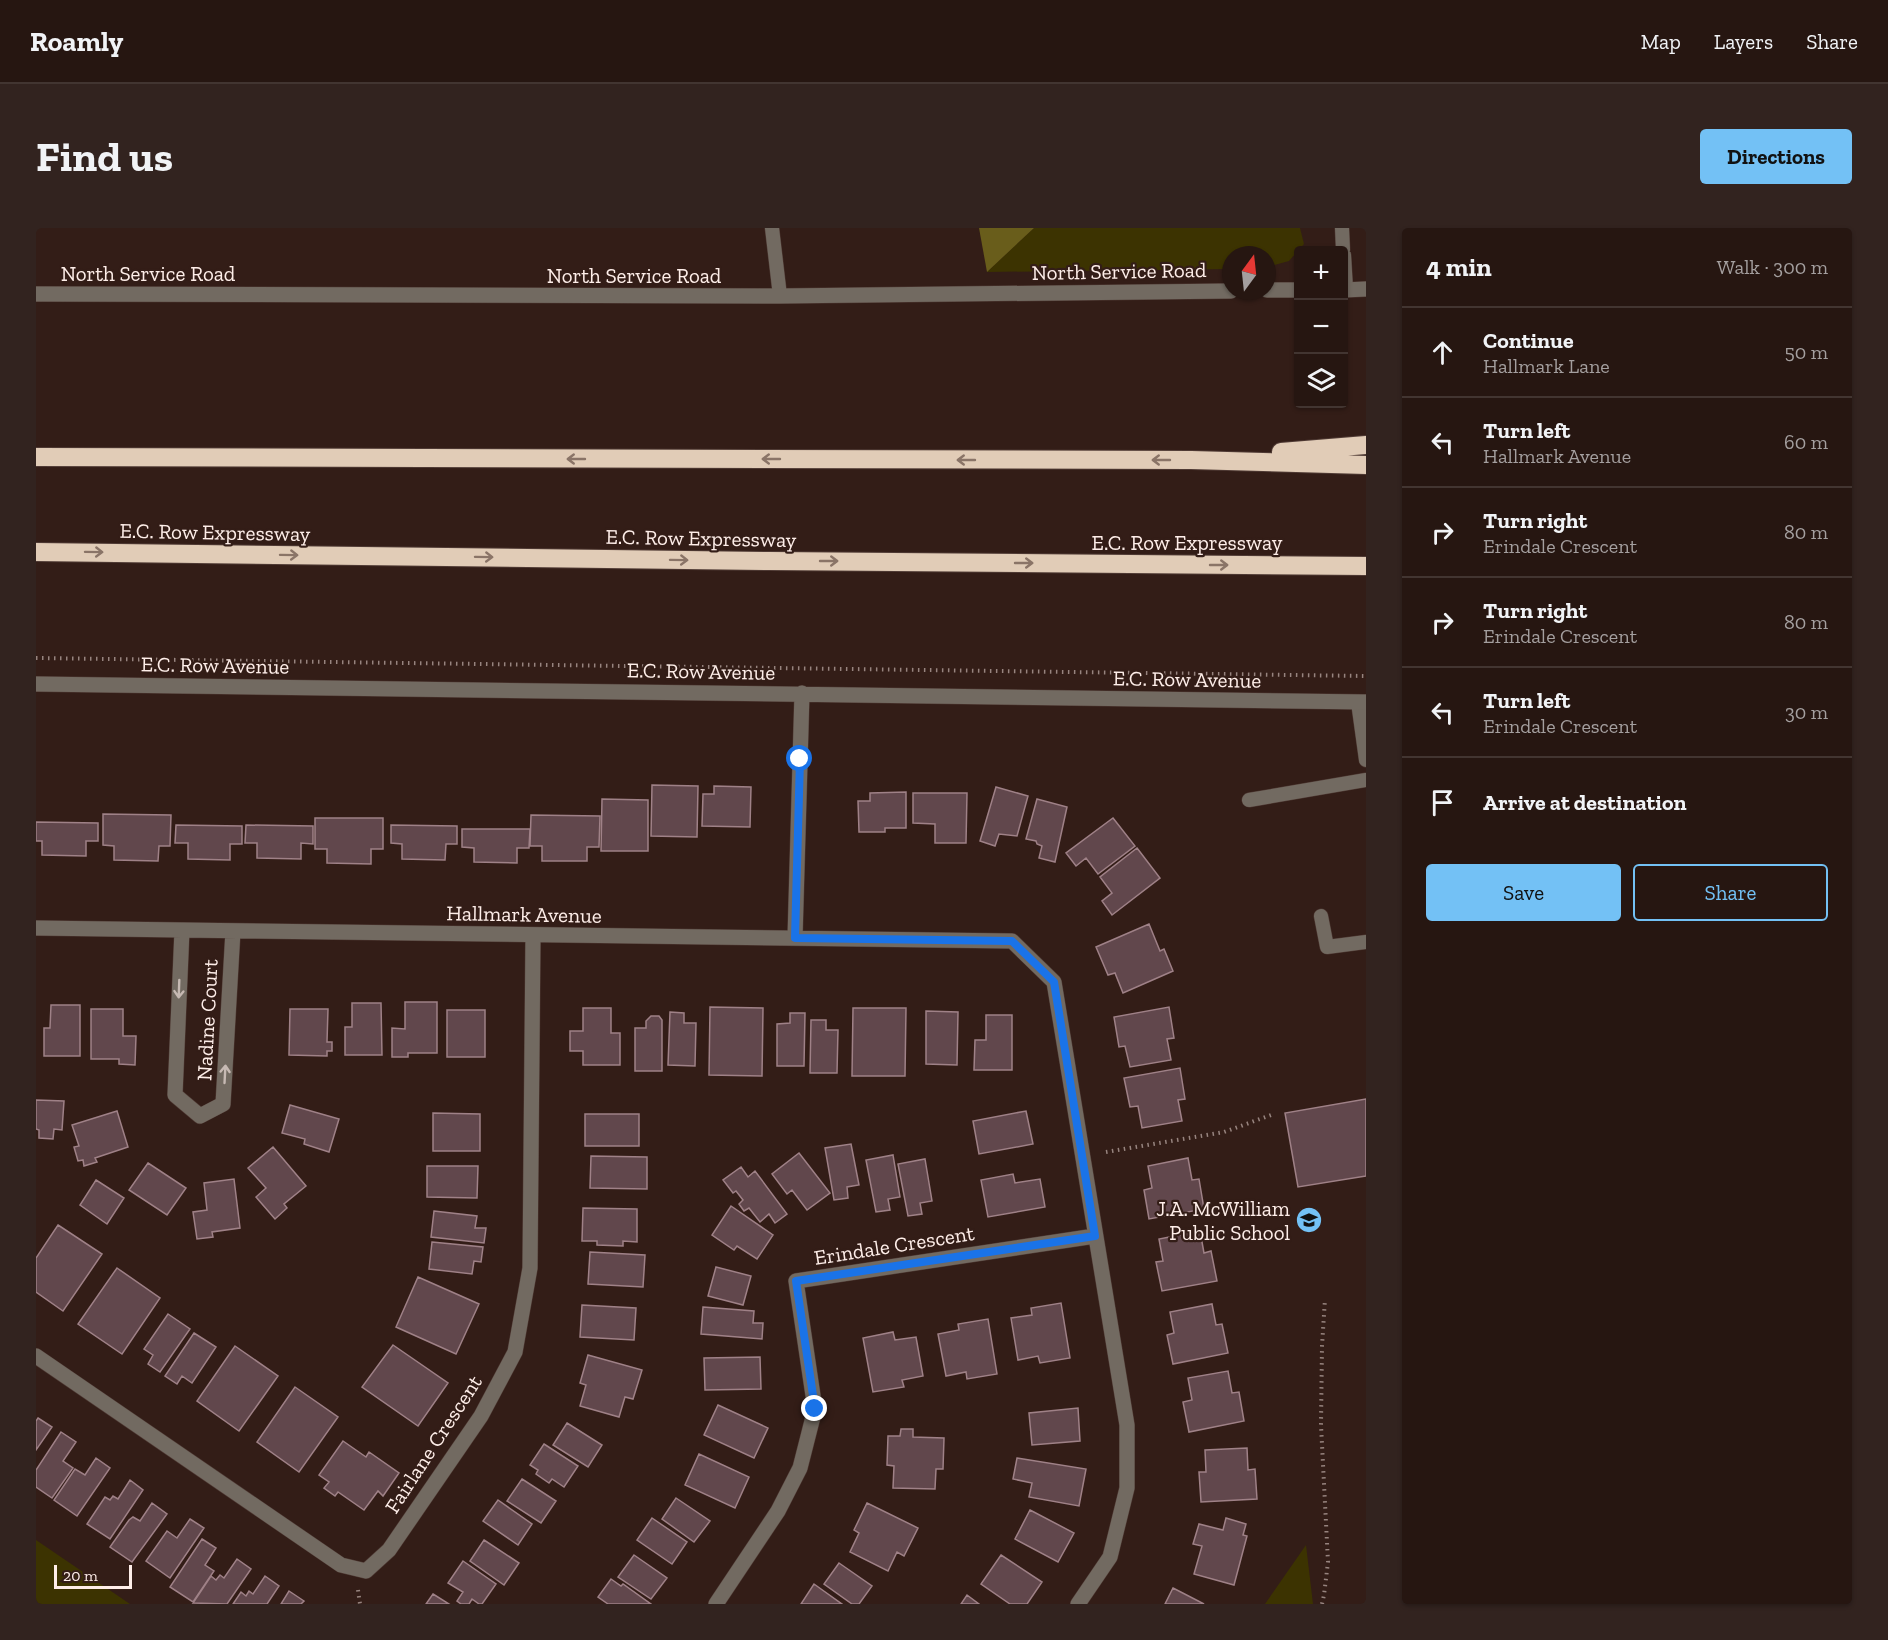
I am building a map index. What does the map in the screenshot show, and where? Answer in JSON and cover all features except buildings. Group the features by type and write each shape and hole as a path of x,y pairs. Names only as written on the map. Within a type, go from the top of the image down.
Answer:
{"highway":[{"path":"1191,460 1366,445"},
{"path":"36,458 1191,460 1366,465"},
{"name":"E.C. Row Expressway","path":"36,552 1366,568"}],"street":[{"path":"1348,290 1366,289"},
{"path":"1276,290 1294,290"},
{"name":"North Service Road","path":"36,294 780,296 1222,291"},
{"name":"E.C. Row Avenue","path":"36,684 1362,702"},
{"path":"795,938 802,693"},
{"name":"Hallmark Avenue","path":"36,928 1012,941 1054,982 1095,1236"},
{"name":"Nadine Court","path":"182,930 175,1095 200,1116 223,1104 233,931"},
{"name":"Fairlane Crescent","path":"36,1356 341,1565 366,1571 389,1550 481,1416 515,1352 530,1268 533,935"},
{"path":"1078,1604 1110,1557 1127,1488 1127,1425 1095,1236"},
{"name":"Erindale Crescent","path":"716,1604 778,1511 800,1468 815,1409 796,1281 1095,1236"}],"lane":[{"path":"772,228 780,296"},
{"path":"1341,228 1343,246"},
{"path":"1362,702 1366,760"},
{"path":"1249,800 1366,780"},
{"path":"1321,916 1327,947 1366,942"}],"path":[{"path":"36,658 1366,676"},
{"path":"1106,1152 1224,1132 1274,1114"},
{"path":"1322,1604 1328,1562 1321,1425 1322,1346 1326,1299"},
{"path":"358,1590 360,1604"}],"shaded area":[{"path":"979,228 1034,228 987,272"},
{"path":"1034,228 1300,228 1304,244 1294,246 1294,255 1289,261 1276,265 1276,246 1222,246 1222,269 987,272"},
{"path":"36,1540 130,1604 36,1604"},
{"path":"1306,1545 1313,1604 1265,1604"}],"place":[{"name":"J.A. McWilliam Public School","path":"1309,1220"}],"route":[{"path":"800,759 795,938 1012,941 1054,982 1095,1236 796,1281 815,1409"}]}
